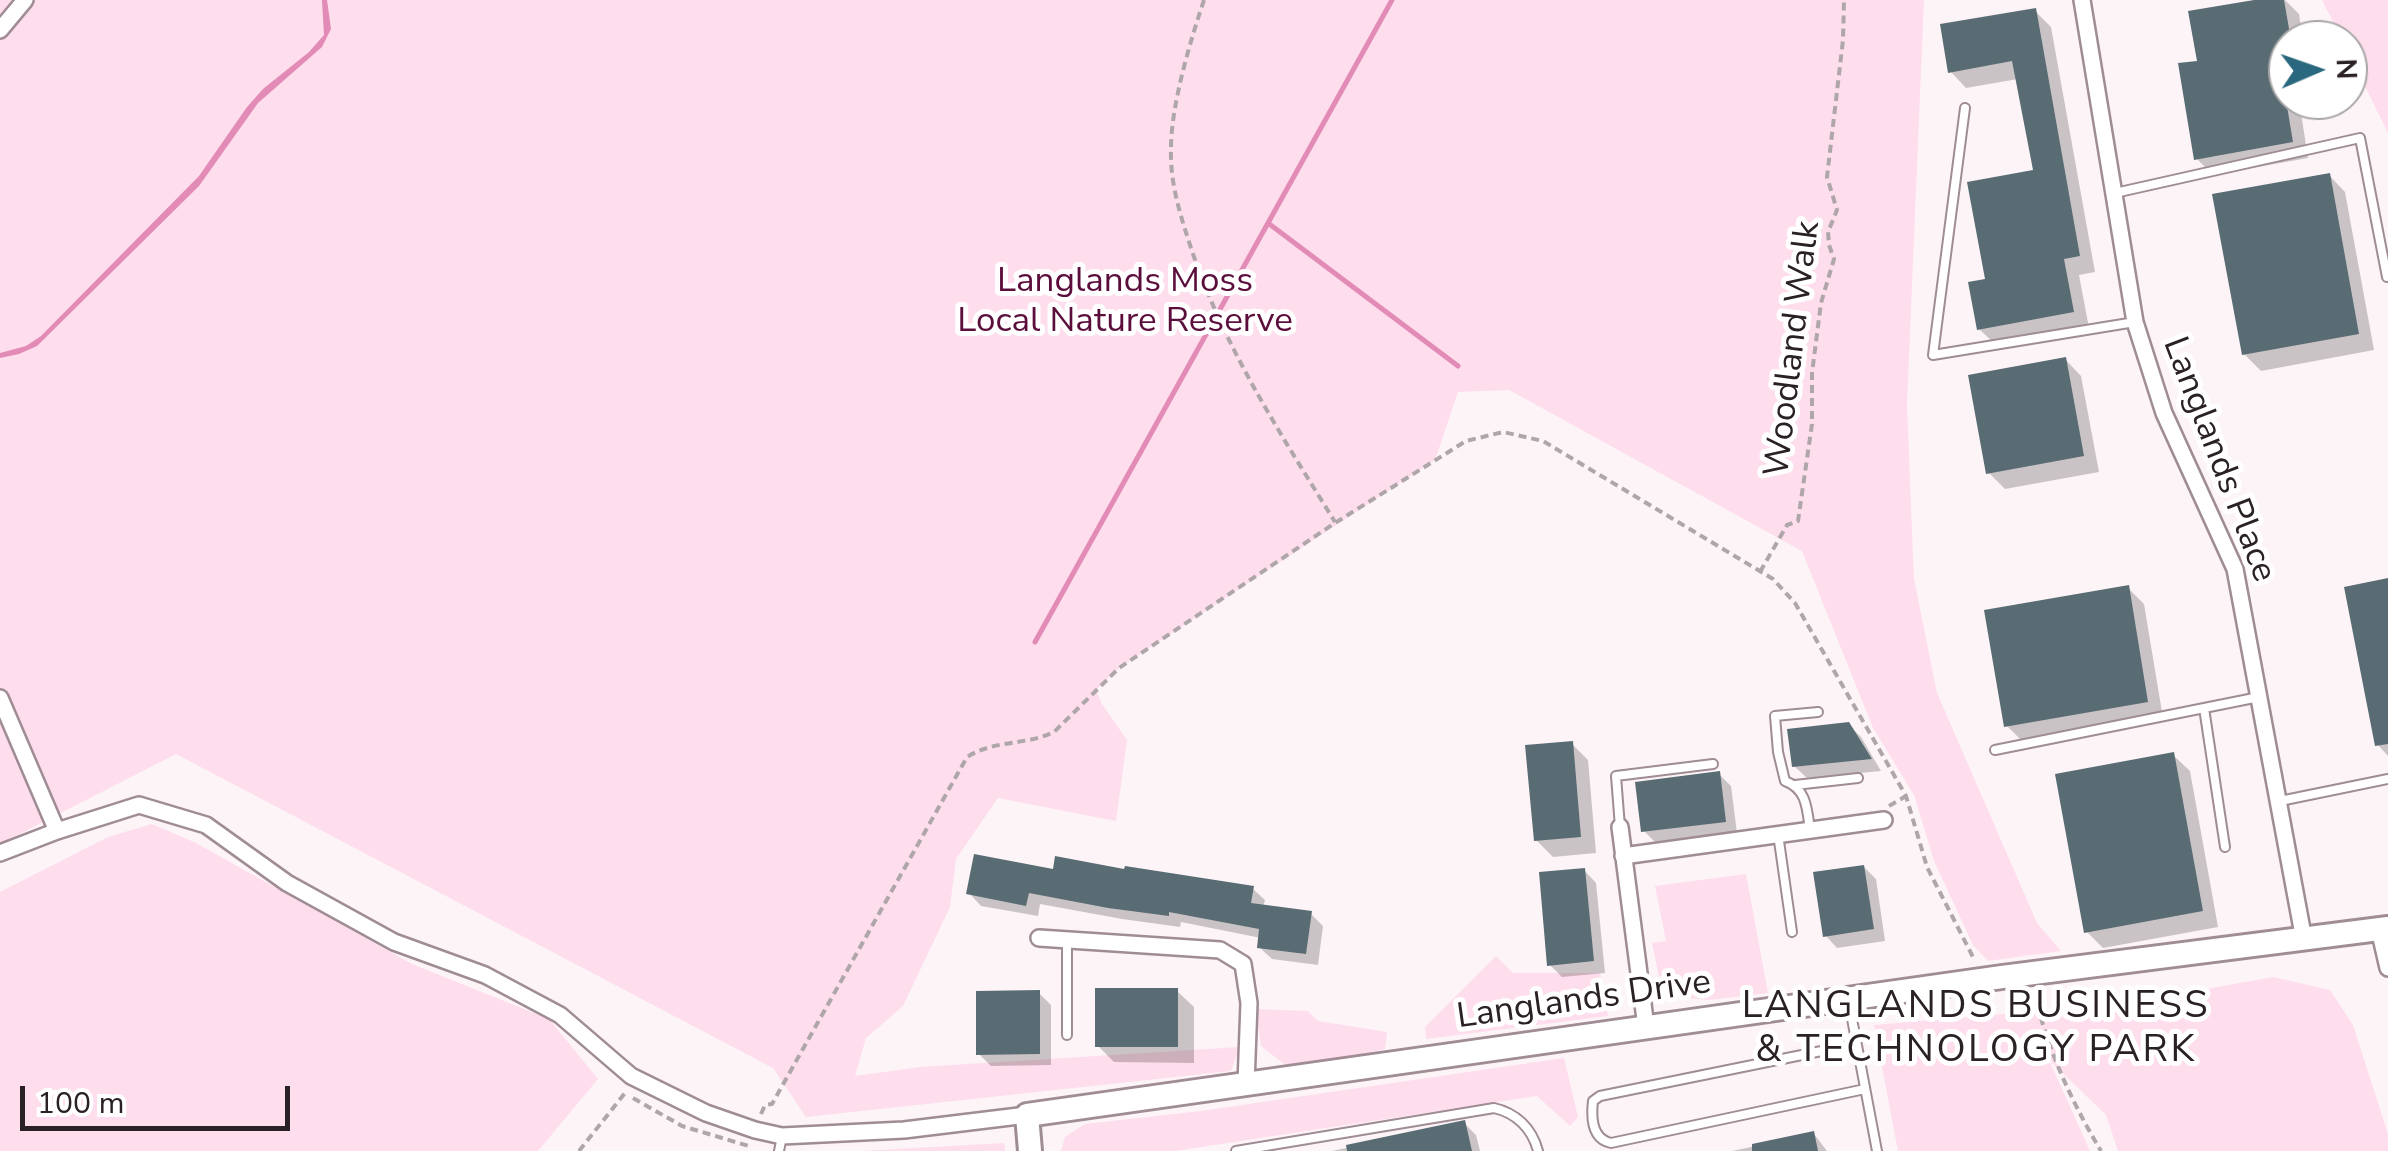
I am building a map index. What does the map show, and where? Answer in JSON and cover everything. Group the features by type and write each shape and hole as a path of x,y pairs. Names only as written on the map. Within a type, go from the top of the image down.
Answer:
{"street":[{"path":"0,30 24,0"},
{"name":"Langlands Place","path":"2082,0 2135,322 2164,414 2235,568 2304,940"},
{"path":"0,698 57,830"},
{"path":"0,853 57,830 139,805 206,825 288,884 394,942 485,976 560,1015 630,1076 780,1143 1027,1115 1030,1151"},
{"path":"1623,856 1884,820"},
{"path":"1620,827 1646,1027"},
{"path":"2384,928 2388,968"},
{"name":"Langlands Drive","path":"1027,1115 1848,998 2384,928"},
{"path":"1039,938 1220,950 1244,964 1249,1003 1246,1084"}],"lane":[{"path":"1965,108 1933,355 2135,322"},
{"path":"2114,192 2360,138 2386,277"},
{"path":"1995,750 2259,697"},
{"path":"2204,708 2226,847"},
{"path":"1818,712 1776,716 1785,782 1795,785 1858,778"},
{"path":"1620,827 1616,776 1712,764"},
{"path":"2280,801 2388,779"},
{"path":"1795,785 1804,797 1810,830"},
{"path":"1778,834 1792,932"},
{"path":"1067,939 1067,1035"},
{"path":"1848,998 1877,1151"},
{"path":"1856,1044 1600,1096 1593,1101 1596,1134 1602,1141 1611,1142 1865,1089"},
{"path":"1236,1151 1494,1108 1508,1111 1526,1126 1538,1151"}],"path":[{"path":"1204,0 1191,39 1170,147 1176,204 1204,290 1231,348 1335,522"},
{"name":"Woodland Walk","path":"1760,572 1787,525 1798,521 1812,424 1812,373 1821,304 1834,259 1828,232 1837,210 1828,176 1844,40 1844,0"},
{"path":"579,1151 624,1092 682,1126 752,1148 765,1105 772,1104 968,756 986,745 1041,738 1054,732 1119,668 1335,522 1466,441 1503,432 1544,442 1773,579 1795,603 1906,796 1927,867 1977,965 2032,986 2046,1042 2071,1101 2100,1151"}],"green space":[{"name":"Langlands Moss Local Nature Reserve","path":"0,0 1924,0 1907,406 1914,579 1937,693 2037,923 2061,951 1988,961 1973,945 1934,861 1914,795 1873,728 1802,551 1509,390 1458,392 1435,460 1119,668 1096,690 1127,740 1116,821 998,798 956,859 950,907 903,1006 866,1038 855,1076 920,1067 1240,1047 1231,1071 806,1117 773,1068 176,754 0,844"},
{"path":"2322,0 2388,0 2388,133 2368,92 2368,20 2332,20"},
{"path":"152,824 196,843 412,964 549,1019 598,1079 538,1151 0,1151 0,892 108,837"},
{"path":"1746,874 1768,993 1709,1000 1663,996 1652,943 1666,941 1655,886"},
{"path":"1496,956 1513,973 1600,973 1608,1016 1426,1039 1425,1027"},
{"path":"2273,977 2330,990 2353,1025 2388,1134 2388,1151 2118,1151 2106,1115 2049,1060 2090,1151 1898,1151 1874,1025 2123,1004"},
{"path":"1256,1009 1308,1011 1318,1021 1387,1032 1385,1049 1305,1067 1284,1064 1261,1046"},
{"path":"1564,1058 1578,1117 1570,1126 1537,1096 1175,1151 1061,1151 1065,1137 1085,1124"},
{"path":"1004,1143 1005,1151 862,1151"}],"shaded area":[{"path":"322,0 327,0 331,29 322,47 258,103 199,186 37,346 0,358 0,353 26,346 41,336 199,176 247,107 324,35"}],"building":[{"path":"2254,0 2284,0 2288,20 2268,20 2268,120 2289,120 2293,142 2194,160 2178,63 2197,61 2188,11"},
{"path":"2036,8 2080,256 2064,259 2074,312 1977,330 1968,282 1985,279 1967,182 2033,170 2012,61 1948,73 1940,24"},
{"path":"2330,173 2359,334 2242,355 2212,194"},
{"path":"2066,357 2084,456 1986,474 1968,375"},
{"path":"2388,578 2388,744 2375,746 2344,587"},
{"path":"2129,585 2148,702 2004,727 1984,610"},
{"path":"1849,722 1872,759 1792,767 1787,729"},
{"path":"1573,741 1581,837 1534,841 1525,745"},
{"path":"2174,752 2203,911 2084,933 2055,774"},
{"path":"1720,771 1726,822 1641,832 1635,782"},
{"path":"974,854 1053,869 1055,856 1254,886 1251,903 1312,911 1306,954 1257,948 1259,929 1169,912 1169,916 1108,908 1029,893 1026,906 966,894"},
{"path":"1864,865 1874,929 1823,937 1813,872"},
{"path":"1585,868 1594,961 1547,966 1539,872"},
{"path":"1095,988 1178,988 1178,1047 1095,1047"},
{"path":"1040,990 1040,1054 976,1055 976,991"},
{"path":"1465,1120 1472,1151 1347,1151 1346,1145"},
{"path":"1814,1131 1818,1151 1752,1151 1752,1144"}],"waterway":[{"path":"1035,642 1392,0"},
{"path":"1268,223 1458,366"}],"district":[{"name":"LANGLANDS BUSINESS & TECHNOLOGY PARK","path":"1976,1030"}]}
